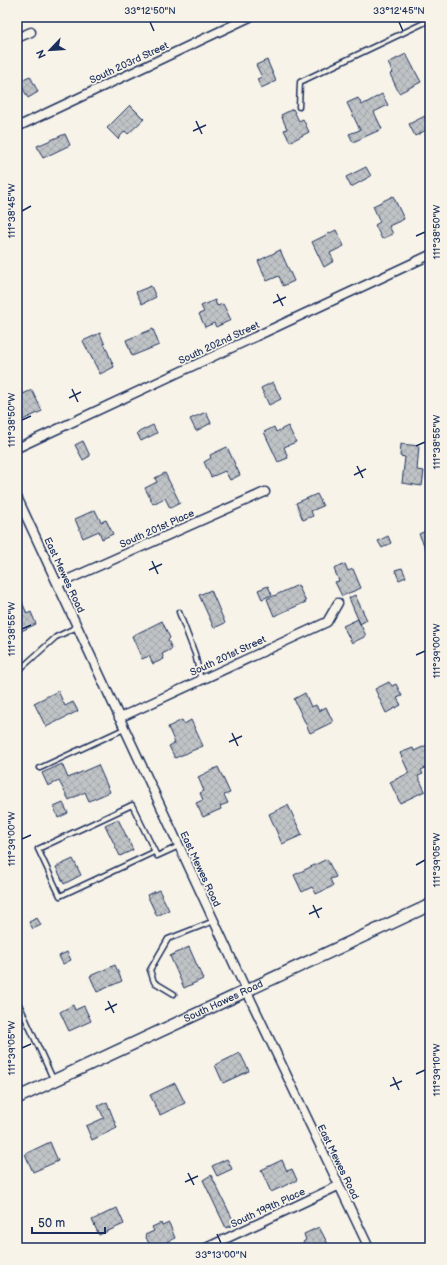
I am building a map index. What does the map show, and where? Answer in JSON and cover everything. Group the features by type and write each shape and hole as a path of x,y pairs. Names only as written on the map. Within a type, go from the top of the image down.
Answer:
{"main road":[{"name":"South Hawes Road","path":"17,1098 247,992 430,905"}],"street":[{"name":"South 203rd Street","path":"17,127 250,17"},
{"path":"17,38 31,32"},
{"name":"South 202nd Street","path":"17,448 430,255"},
{"name":"South 201st Place","path":"58,584 265,492"},
{"name":"East Mewes Road","path":"18,501 58,584 178,846 338,1186 369,1248"},
{"name":"South 201st Street","path":"119,718 327,622 338,604"},
{"name":"South 199th Place","path":"206,1248 338,1186"}],"lane":[{"path":"299,107 300,82 430,20"},
{"path":"179,612 195,654 201,680"},
{"path":"17,672 56,637 77,626"},
{"path":"40,768 124,729"},
{"path":"154,852 60,896 38,850 132,805 156,856 178,846"},
{"path":"174,994 154,982 150,970 154,960 168,939 214,921"},
{"path":"17,1000 54,1081"},
{"path":"423,1248 430,1244"}],"building":[{"path":"406,54 421,82 399,93 390,74 393,73 388,63"},
{"path":"267,60 276,81 261,88 257,79 262,77 256,65"},
{"path":"30,76 38,92 28,98 19,81"},
{"path":"382,94 388,105 374,112 382,129 353,142 349,134 360,130 347,103 358,98 362,105"},
{"path":"130,105 144,119 128,134 125,131 118,139 107,128"},
{"path":"293,109 299,121 303,119 309,132 290,142 284,130 287,129 281,115"},
{"path":"425,116 430,128 415,136 409,124"},
{"path":"65,134 70,145 43,158 37,146"},
{"path":"366,167 371,176 351,187 346,177"},
{"path":"393,196 404,219 389,226 393,234 382,239 375,225 380,222 373,206"},
{"path":"336,230 344,246 330,253 334,261 324,267 312,242"},
{"path":"280,250 294,281 283,286 279,276 267,281 258,261"},
{"path":"151,286 156,297 142,304 136,292"},
{"path":"215,300 217,306 223,304 231,320 216,327 214,323 205,327 199,314 204,312 201,306"},
{"path":"153,329 159,345 132,356 126,340"},
{"path":"100,333 114,367 100,374 83,341"},
{"path":"17,382 23,394 32,390 42,411 23,420 17,407"},
{"path":"273,382 281,399 269,405 261,388"},
{"path":"206,412 211,423 196,431 190,419"},
{"path":"153,425 157,433 141,441 137,433"},
{"path":"288,426 296,442 284,447 288,458 278,462 264,432 274,427 276,432"},
{"path":"83,441 90,456 83,460 75,445"},
{"path":"401,444 419,446 417,470 424,471 422,486 402,483 405,457 400,456"},
{"path":"227,447 240,475 230,480 225,471 211,477 204,462 211,458 210,455"},
{"path":"165,473 180,503 170,508 165,498 153,504 145,488 157,482 155,478"},
{"path":"317,494 323,506 311,511 313,516 303,520 296,503"},
{"path":"95,510 101,522 106,520 113,534 102,539 99,531 83,538 75,519"},
{"path":"430,529 430,558 419,534"},
{"path":"388,536 391,543 382,548 378,541"},
{"path":"345,564 348,571 353,569 361,588 342,596 335,582 339,581 334,569"},
{"path":"402,568 406,577 399,580 395,570"},
{"path":"298,585 306,602 274,616 267,599"},
{"path":"268,586 272,595 262,599 258,590"},
{"path":"17,590 27,614 31,612 36,624 17,633"},
{"path":"211,590 225,623 214,628 199,595"},
{"path":"355,595 367,620 360,624 349,598"},
{"path":"358,619 366,636 352,643 343,626"},
{"path":"162,621 170,638 168,640 172,649 162,654 164,659 153,664 149,656 142,659 132,636"},
{"path":"389,682 392,686 396,684 402,696 397,698 401,705 386,713 375,689"},
{"path":"58,691 65,706 73,702 78,711 46,727 34,703"},
{"path":"305,693 311,707 316,705 319,711 326,707 333,722 310,733 294,699"},
{"path":"182,720 184,724 191,720 203,746 175,758 169,746 175,743 168,727"},
{"path":"427,745 430,753 430,766 421,770 423,774 418,776 425,791 400,803 390,782 409,773 400,753 413,748 414,751"},
{"path":"62,764 68,778 98,765 110,792 89,801 85,792 69,800 59,781 48,786 42,773"},
{"path":"218,767 230,793 224,795 228,803 220,806 221,809 203,817 196,803 203,800 200,793 204,791 198,777"},
{"path":"63,803 68,813 58,818 54,807"},
{"path":"288,805 302,835 282,844 269,814"},
{"path":"118,819 133,850 120,856 105,825"},
{"path":"73,859 81,875 64,884 56,867"},
{"path":"327,859 336,877 330,879 333,886 316,894 312,887 302,892 294,875"},
{"path":"159,890 169,910 157,916 147,895"},
{"path":"37,918 41,925 33,929 29,922"},
{"path":"189,947 203,979 184,988 170,956"},
{"path":"67,952 71,960 63,964 59,956"},
{"path":"115,965 122,981 97,992 90,976"},
{"path":"73,1005 75,1010 84,1006 91,1021 69,1031 60,1012"},
{"path":"240,1053 249,1071 223,1083 215,1065"},
{"path":"175,1083 185,1103 160,1115 150,1095"},
{"path":"107,1102 117,1128 92,1140 86,1126 104,1118 98,1106"},
{"path":"50,1142 58,1161 33,1172 25,1154"},
{"path":"227,1159 232,1169 217,1176 212,1166"},
{"path":"282,1160 287,1171 292,1169 297,1180 271,1192 261,1170"},
{"path":"211,1175 235,1224 226,1228 203,1180"},
{"path":"117,1208 124,1224 99,1235 92,1220"},
{"path":"161,1223 162,1226 169,1223 175,1238 165,1243 166,1246 161,1248 151,1248 145,1235 154,1231 152,1227"},
{"path":"319,1227 330,1248 306,1248 303,1242 306,1240 304,1234"}]}
